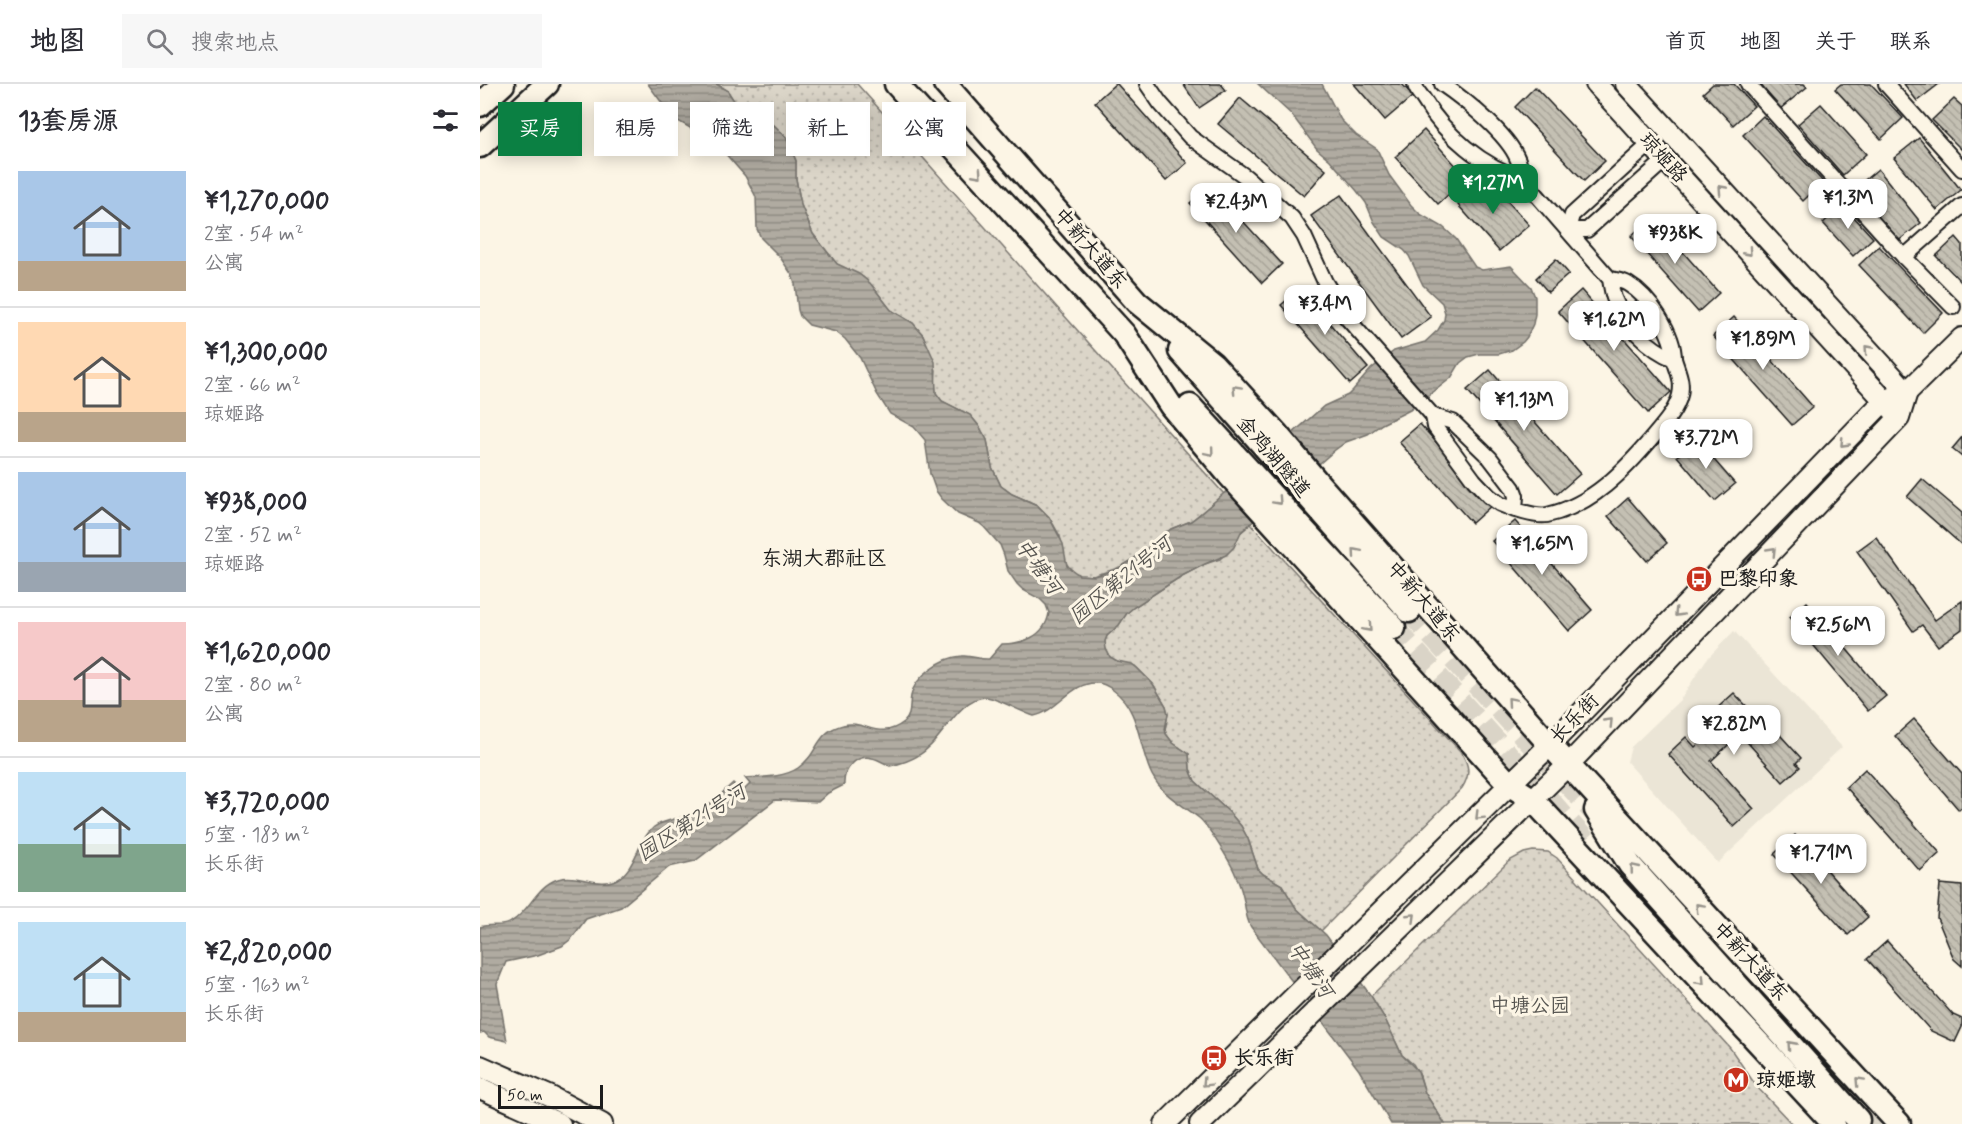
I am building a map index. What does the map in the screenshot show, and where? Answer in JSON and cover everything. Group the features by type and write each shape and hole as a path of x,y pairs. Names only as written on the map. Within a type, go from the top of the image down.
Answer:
{"main road":[{"path":"480,105 503,84"},
{"path":"480,146 548,84"},
{"name":"中新大道东","path":"896,84 1124,334 1171,406 1272,523 1510,784 1532,799 1834,1124"},
{"name":"中新大道东","path":"945,84 1137,302 1213,364 1276,432 1320,485 1568,765 1899,1124"},
{"name":"琼姬路","path":"1596,84 1899,418"},
{"name":"琼姬路","path":"1626,84 1907,392"},
{"name":"金鸡湖隧道","path":"1124,334 1402,620 1137,302"},
{"name":"长乐街","path":"1165,1124 1550,745 1884,401 1907,392 1962,338"},
{"name":"长乐街","path":"1200,1124 1568,765 1899,418 1907,392"},
{"path":"1568,765 1630,865 1858,1120"},
{"path":"480,1066 550,1097 602,1124"},
{"path":"480,1088 560,1124"}],"street":[{"path":"1147,84 1160,103 1190,137 1246,177 1292,218 1304,236 1325,282 1346,317 1429,412 1435,428 1474,480 1500,504 1515,510 1545,515 1580,502 1612,480 1645,448 1664,424 1677,402 1681,385 1680,376 1674,359 1674,349 1659,318 1636,290 1625,283 1610,279"},
{"path":"1414,84 1416,91 1436,118 1473,153 1505,174 1522,178"},
{"path":"1442,84 1472,105 1508,145 1518,159 1522,178 1610,279 1614,298 1633,328 1660,354 1674,359"},
{"path":"1748,84 1904,257 1953,307"},
{"path":"1886,84 1962,169"},
{"path":"1569,230 1572,215 1650,144"},
{"path":"1569,230 1587,230 1665,160"},
{"path":"1904,257 1959,213"},
{"path":"1429,412 1453,422 1490,458 1513,488 1516,496 1515,510"}],"shaded area":[{"path":"1734,631 1842,747 1718,863 1627,762 1631,747 1680,700 1706,660"}],"green space":[{"path":"716,84 857,84 882,112 882,156 921,156 1224,494 1191,521 1171,529 1121,567 1093,576 1079,575 1072,571 1066,563 1060,536 1049,517 1037,505 1012,494 1001,486 992,467 987,440 979,426 970,415 942,401 936,393 936,370 923,335 913,323 891,310 863,277 837,264 813,234 801,205 794,156 870,156 870,102 786,102 786,137 774,128 774,102 735,102 727,90"},
{"path":"1251,524 1461,752 1467,765 1468,774 1462,788 1321,931 1296,908 1282,885 1258,869 1241,826 1195,781 1190,769 1189,754 1173,743 1166,734 1168,714 1166,706 1153,684 1135,666 1110,657 1105,647 1107,636 1134,607 1180,577 1220,559 1236,542 1239,534"},
{"name":"中塘公园","path":"1533,851 1548,852 1557,858 1730,1048 1757,1087 1792,1124 1445,1124 1425,1093 1420,1076 1413,1064 1402,1055 1371,996 1509,861"}],"water":[{"path":"648,84 716,84 727,90 735,102 690,102 690,128 678,121 678,102 661,102"},
{"path":"1258,84 1322,84 1341,120 1356,135 1377,149 1389,175 1420,214 1443,227 1456,239 1475,267 1482,270 1511,266 1531,287 1535,297 1535,314 1533,324 1523,342 1512,350 1499,354 1479,354 1468,357 1460,363 1451,378 1410,410 1368,434 1346,442 1241,532 1234,547 1226,555 1180,577 1134,607 1105,641 1110,657 1132,664 1153,684 1166,706 1168,714 1166,734 1173,743 1189,754 1190,769 1195,781 1241,826 1258,869 1282,885 1296,908 1326,935 1371,996 1402,1055 1418,1071 1425,1093 1445,1124 1391,1124 1359,1070 1251,927 1235,874 1212,835 1199,818 1167,794 1156,782 1147,764 1138,730 1129,708 1113,690 1099,683 1080,687 1050,709 1034,716 990,698 977,699 961,710 924,752 906,762 890,766 866,757 851,765 844,785 828,793 818,802 775,800 695,861 669,867 621,907 586,919 571,939 562,946 538,955 506,962 497,984 507,1041 489,1037 484,1032 480,1033 480,927 504,925 511,922 523,912 544,887 558,879 573,878 610,882 617,879 633,862 648,833 654,827 699,811 733,783 742,792 750,784 745,778 786,774 798,768 810,756 822,738 834,728 851,724 879,730 895,728 907,719 913,689 930,669 954,657 989,659 1002,644 1025,641 1038,633 1047,621 1049,613 1046,605 1017,584 1008,571 1000,545 984,527 958,514 936,491 930,474 925,440 914,427 890,414 877,394 860,358 845,339 836,332 809,325 800,316 792,275 780,257 761,238 757,229 756,197 745,176 727,156 774,156 775,126 786,137 786,156 794,156 796,161 796,179 801,205 813,234 837,264 859,274 870,283 891,310 913,323 923,335 935,362 936,393 942,401 970,415 979,426 987,440 992,467 1001,486 1012,494 1037,505 1049,517 1063,544 1067,566 1079,575 1094,576 1113,571 1131,561 1171,529 1191,521 1324,406 1348,395 1371,369 1394,351 1425,342 1438,330 1444,320 1445,313 1442,303 1423,285 1409,256 1384,237 1357,191 1330,160 1317,149 1292,115"}],"building":[{"path":"1115,84 1187,163 1166,181 1095,102"},
{"path":"1183,84 1221,84 1226,90 1199,108"},
{"path":"1354,84 1402,84 1413,96 1385,120"},
{"path":"1713,84 1734,84 1754,106 1733,125 1703,93"},
{"path":"1760,84 1804,84 1807,87 1780,109"},
{"path":"1841,84 1871,84 1903,118 1881,139 1835,89"},
{"path":"1904,84 1939,84 1917,101"},
{"path":"1535,87 1605,161 1584,181 1515,107"},
{"path":"1240,98 1326,170 1304,196 1218,124"},
{"path":"1954,99 1962,106 1962,150 1932,120"},
{"path":"1821,104 1866,154 1843,175 1798,124"},
{"path":"1763,116 1823,182 1803,201 1743,135"},
{"path":"1424,130 1467,178 1438,204 1395,157"},
{"path":"1919,138 1961,190 1937,210 1894,158"},
{"path":"1878,169 1921,223 1897,242 1854,189"},
{"path":"1487,178 1529,225 1499,251 1458,205"},
{"path":"1210,185 1282,264 1262,283 1190,203"},
{"path":"1341,195 1431,317 1401,339 1311,216"},
{"path":"1843,205 1873,238 1853,256 1823,223"},
{"path":"1652,217 1719,293 1698,312 1631,236"},
{"path":"1956,237 1962,244 1962,283 1936,256"},
{"path":"1879,246 1943,313 1923,333 1859,265"},
{"path":"1556,259 1569,274 1548,292 1536,278"},
{"path":"1300,289 1368,368 1350,384 1281,305"},
{"path":"1581,290 1671,392 1648,413 1558,311"},
{"path":"1734,317 1813,407 1792,425 1713,336"},
{"path":"1490,370 1580,474 1557,494 1467,390"},
{"path":"1420,424 1492,505 1472,523 1399,442"},
{"path":"1962,437 1962,457 1952,449"},
{"path":"1696,439 1735,484 1715,501 1677,456"},
{"path":"1922,479 1962,513 1962,545 1907,497"},
{"path":"1628,498 1667,543 1647,561 1608,516"},
{"path":"1515,521 1592,610 1569,631 1492,541"},
{"path":"1876,537 1935,620 1962,601 1962,629 1938,646 1922,625 1913,631 1857,551"},
{"path":"1807,602 1886,696 1868,711 1790,617"},
{"path":"1734,693 1757,717 1761,714 1801,758 1796,763 1800,767 1783,782 1740,734 1711,761 1754,809 1734,827 1668,754 1686,737 1695,747 1723,721 1714,711"},
{"path":"1914,719 1962,774 1962,807 1959,810 1895,736"},
{"path":"1865,769 1940,853 1920,871 1846,787"},
{"path":"1795,835 1868,917 1848,935 1774,854"},
{"path":"1940,884 1962,886 1962,966 1954,959 1937,918"},
{"path":"1887,941 1953,1015 1962,1019 1962,1027 1955,1042 1931,1031 1867,959"}],"tunnel":[{"path":"1409,611 1607,826"},
{"path":"1394,628 1592,848"},
{"path":"1711,939 1881,1124"}],"place":[{"name":"巴黎印象","path":"1699,579"},
{"name":"长乐街","path":"1214,1058"},
{"name":"琼姬墩","path":"1736,1080"}],"district":[{"name":"东湖大郡社区","path":"824,559"}],"water label":[{"name":"中塘河","path":"1038,567"},
{"name":"园区第21号河","path":"1121,581"},
{"name":"园区第21号河","path":"692,823"},
{"name":"中塘河","path":"1310,970"}]}
